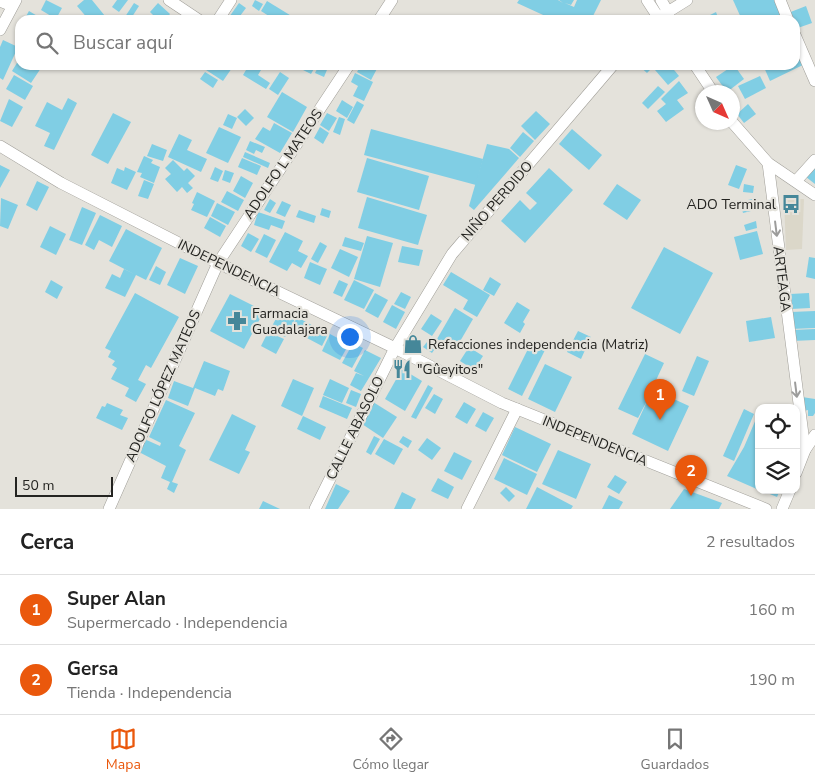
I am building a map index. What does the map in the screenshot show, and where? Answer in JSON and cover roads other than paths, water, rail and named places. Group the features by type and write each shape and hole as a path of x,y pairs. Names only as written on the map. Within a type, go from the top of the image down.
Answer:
{"street":[{"path":"169,0 192,15"},
{"path":"221,15 231,0"},
{"path":"382,15 392,0"},
{"path":"647,0 660,15"},
{"path":"661,0 662,15"},
{"path":"666,15 686,0"},
{"path":"780,0 786,15"},
{"path":"0,1 14,3 0,30"},
{"path":"800,46 815,81"},
{"name":"ADOLFO L MATEOS","path":"218,263 346,70"},
{"name":"NIÑO PERDIDO","path":"395,348 452,254 610,70"},
{"path":"698,70 708,85"},
{"path":"739,130 768,163 797,180 815,195"},
{"name":"INDEPENDENCIA","path":"0,146 61,183 218,263 517,409 764,509"},
{"path":"797,180 815,160"},
{"name":"ARTEAGA","path":"768,163 805,450"},
{"name":"ADOLFO LÓPEZ MATEOS","path":"109,509 218,263"},
{"name":"CALLE ABASOLO","path":"315,509 395,348"},
{"path":"467,509 517,409"},
{"path":"800,463 805,450 815,435"},
{"path":"782,509 788,494"}],"place":[{"name":"ADO Terminal","path":"791,204"},
{"name":"Farmacia Guadalajara","path":"237,321"},
{"name":"Refacciones independencia (Matriz)","path":"413,344"},
{"name":"\"Gûeyitos\"","path":"402,369"},
{"name":"Super Alan","path":"660,420"},
{"name":"Gersa","path":"691,496"}]}
